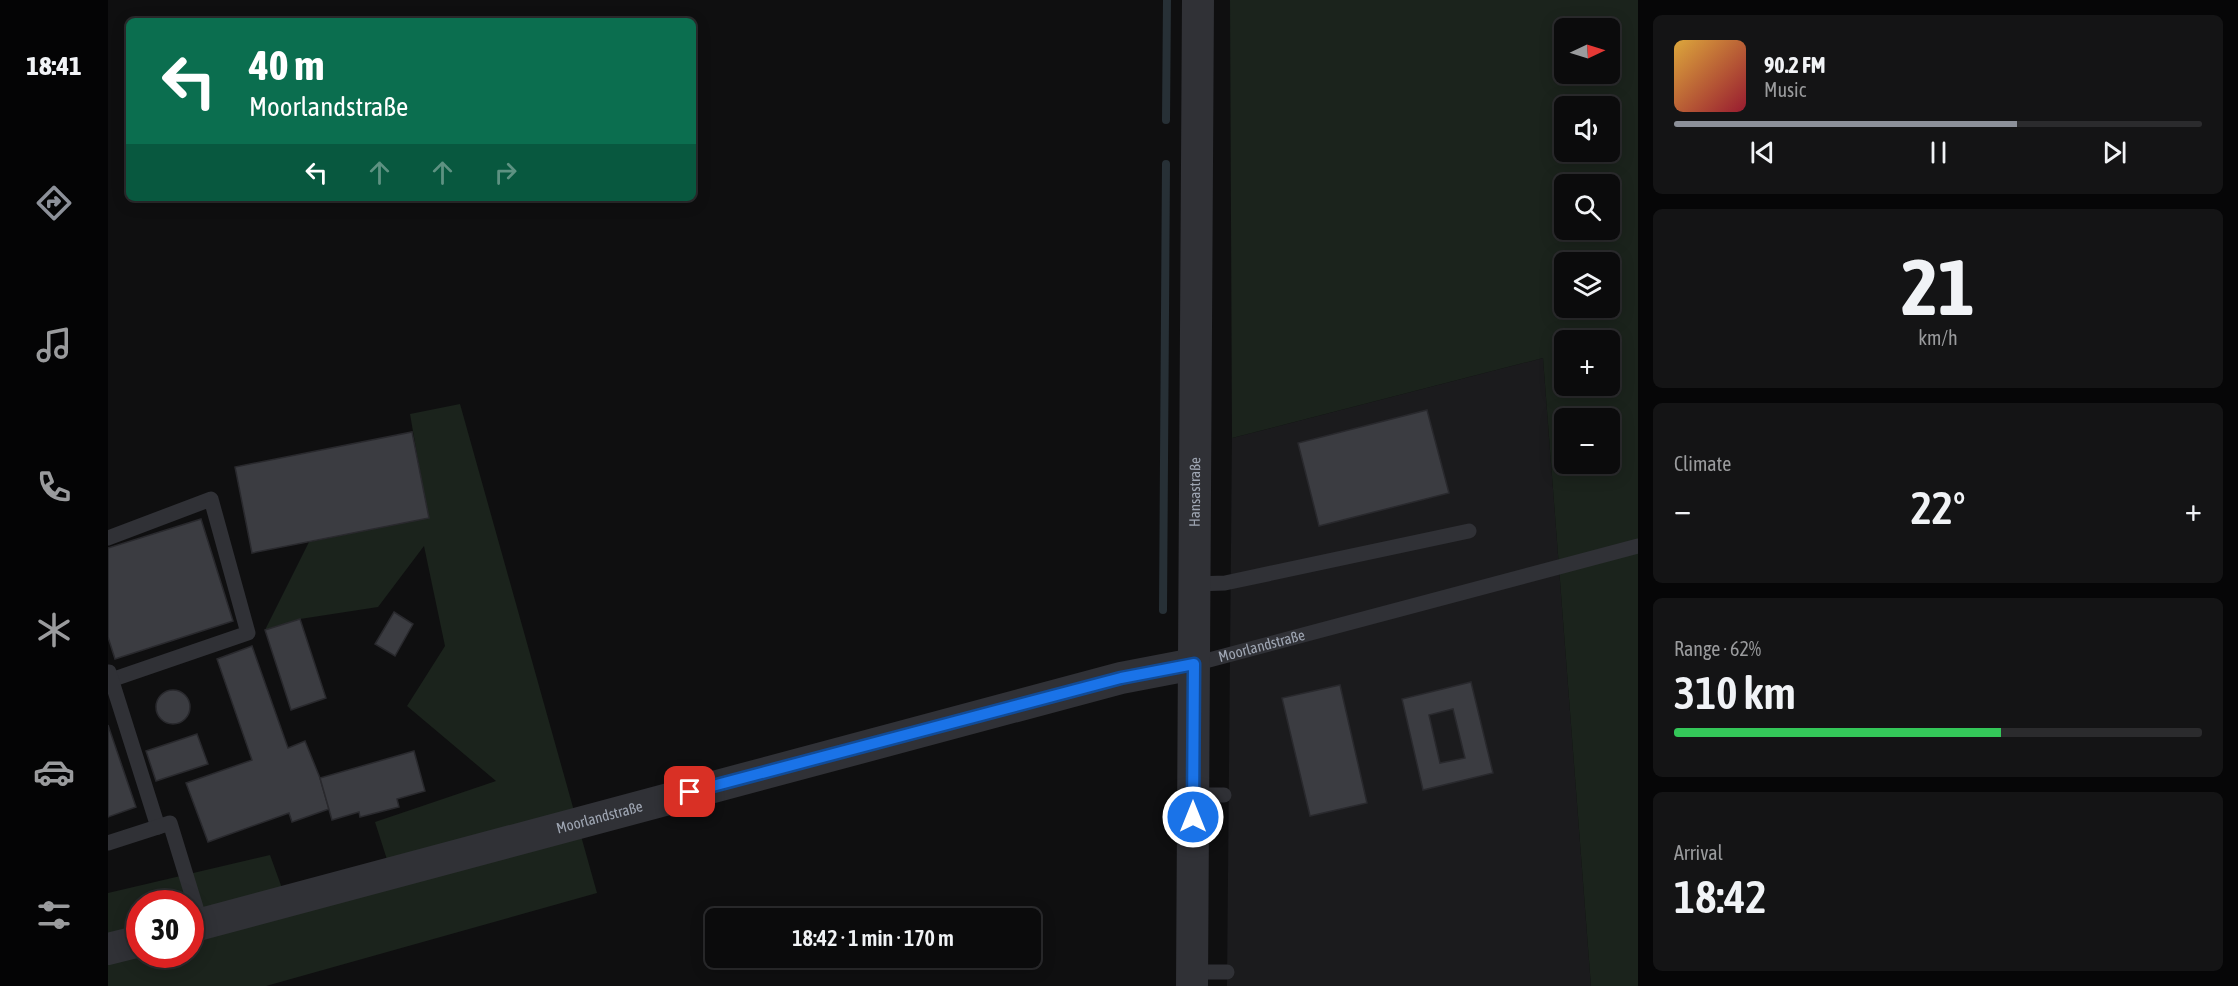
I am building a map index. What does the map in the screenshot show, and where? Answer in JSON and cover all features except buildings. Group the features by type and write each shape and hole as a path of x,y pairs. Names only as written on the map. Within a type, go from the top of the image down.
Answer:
{"street":[{"name":"Hansastraße","path":"1192,979 1198,0"},
{"name":"Moorlandstraße","path":"204,923 1109,681 1194,664"},
{"path":"108,949 126,944"}],"lane":[{"path":"108,538 211,499 248,633 110,676 158,827"},
{"path":"1194,584 1225,583 1469,531"},
{"name":"Moorlandstraße","path":"1194,664 1638,546"},
{"path":"1193,795 1224,795"},
{"path":"108,843 170,822 187,890"},
{"path":"1192,979 1227,972"}],"shaded area":[{"path":"1230,0 1638,0 1638,986 1591,986 1543,358 1232,438"},
{"path":"1543,358 1591,986 1227,986 1232,438"},
{"path":"460,404 597,893 266,986 108,986 108,893 270,855 287,902 391,872 375,822 496,781 407,706 445,646 424,546 378,607 300,619 265,630 309,542 428,518 410,414"}],"waterway":[{"path":"1166,120 1167,0"},
{"path":"1163,610 1166,164"}],"route":[{"path":"690,792 1121,678 1194,664 1193,817"}]}
